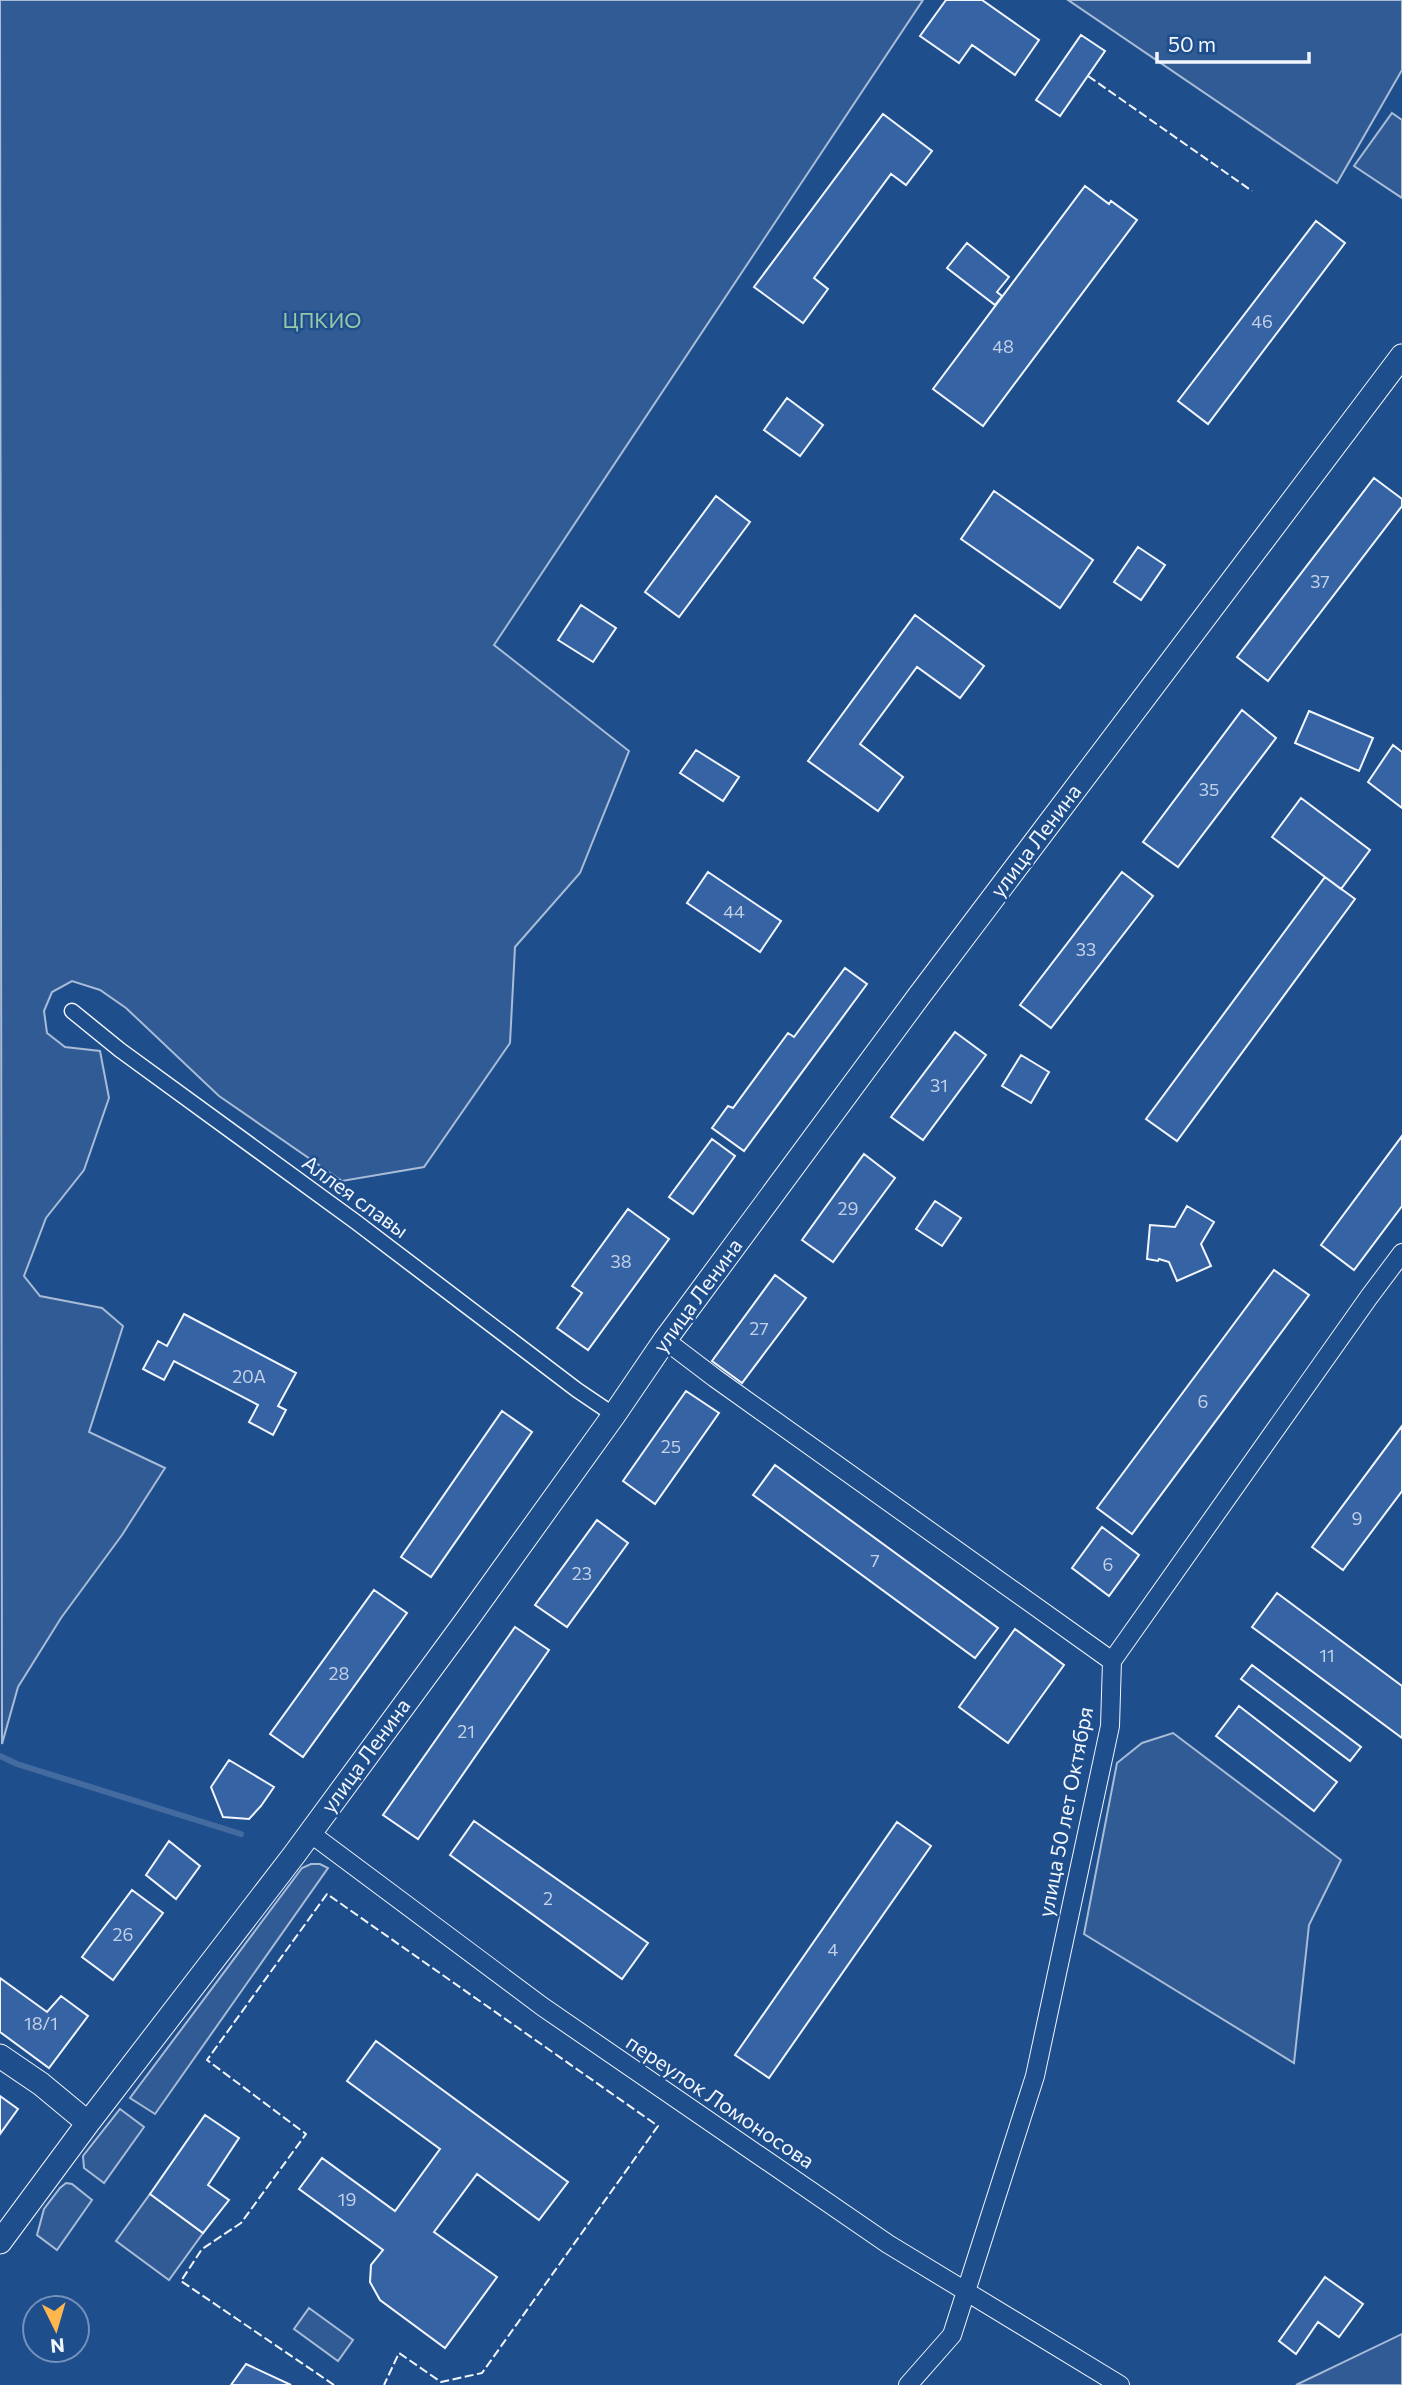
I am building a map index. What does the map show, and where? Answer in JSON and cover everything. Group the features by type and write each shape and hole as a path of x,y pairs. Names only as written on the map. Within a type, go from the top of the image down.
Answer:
{"street":[{"name":"улица Ленина","path":"0,2242 310,1833 614,1415 665,1340 919,996 1402,356"},
{"name":"Аллея славы","path":"72,1012 614,1415"},
{"path":"665,1340 1112,1661 1402,1253"},
{"name":"улица 50 лет Октября","path":"908,2385 952,2334 1035,2076 1110,1726 1112,1661"},
{"name":"переулок Ломоносова","path":"310,1833 542,2007 888,2244 1120,2385"},
{"path":"0,2056 41,2084 88,2123"}],"shaded area":[{"name":"ЦПКИО","path":"0,0 923,0 494,645 629,751 580,873 515,947 510,1043 424,1167 342,1181 219,1096 126,1008 100,990 72,981 52,992 44,1011 47,1033 65,1047 100,1051 109,1098 84,1170 46,1218 24,1276 40,1296 102,1308 123,1326 89,1432 165,1468 122,1535 61,1618 18,1687 2,1744"},
{"path":"1068,0 1402,0 1402,70 1337,183"},
{"path":"1392,113 1402,120 1402,198 1354,166"},
{"path":"1173,1733 1341,1860 1309,1925 1294,2063 1084,1934 1117,1763 1142,1743"},
{"path":"311,1864 328,1868 155,2114 130,2098 302,1868"},
{"path":"120,2109 144,2127 104,2183 84,2168 83,2156"},
{"path":"66,2183 72,2184 92,2200 57,2250 37,2235 44,2209"},
{"path":"150,2194 203,2233 169,2280 116,2241"},
{"path":"309,2308 353,2340 338,2361 294,2329"},
{"path":"1402,2334 1402,2385 1296,2385"}],"building":[{"path":"946,0 982,0 1039,40 1015,75 972,45 959,63 920,36"},
{"path":"1081,35 1105,51 1060,116 1036,100"},
{"path":"883,114 932,151 906,185 891,174 814,278 828,289 803,323 754,287"},
{"path":"1085,186 1137,220 983,426 933,389"},
{"path":"1316,221 1345,243 1208,424 1178,401"},
{"path":"967,243 1009,277 997,292 1002,296 995,305 947,268"},
{"path":"787,398 823,425 800,456 764,430"},
{"path":"1374,478 1402,499 1402,506 1268,681 1237,657"},
{"path":"994,491 1093,560 1060,608 961,539"},
{"path":"716,496 750,522 679,617 645,592"},
{"path":"1138,547 1165,565 1141,600 1114,582"},
{"path":"581,605 616,628 593,662 558,640"},
{"path":"915,615 984,666 960,698 917,667 860,744 903,777 878,811 808,761"},
{"path":"1242,710 1276,738 1178,867 1143,842"},
{"path":"1309,711 1373,738 1359,771 1295,743"},
{"path":"1393,745 1402,752 1402,808 1368,782"},
{"path":"696,750 739,777 723,801 680,773"},
{"path":"1301,798 1370,850 1341,889 1272,837"},
{"path":"708,872 781,921 760,952 687,903"},
{"path":"1122,872 1153,896 1051,1028 1020,1005"},
{"path":"1325,877 1355,899 1177,1141 1146,1119"},
{"path":"845,968 867,984 744,1151 712,1128 728,1106 733,1108 788,1033 794,1037"},
{"path":"955,1032 986,1055 923,1140 891,1117"},
{"path":"1021,1055 1049,1072 1031,1103 1002,1086"},
{"path":"1402,1136 1402,1206 1354,1270 1321,1245"},
{"path":"712,1139 735,1156 693,1214 669,1197"},
{"path":"864,1154 895,1178 833,1262 802,1240"},
{"path":"935,1201 961,1218 942,1246 916,1229"},
{"path":"1187,1206 1214,1222 1201,1244 1211,1266 1177,1281 1169,1262 1147,1259 1150,1225 1175,1227"},
{"path":"628,1209 669,1239 588,1350 557,1328 582,1293 572,1286"},
{"path":"1274,1270 1309,1295 1132,1534 1097,1508"},
{"path":"775,1275 806,1298 742,1383 712,1361"},
{"path":"184,1314 296,1373 278,1406 286,1410 273,1435 249,1422 258,1405 174,1361 164,1380 143,1369 158,1341 167,1346"},
{"path":"686,1391 719,1413 655,1504 623,1481"},
{"path":"502,1411 532,1432 431,1577 401,1557"},
{"path":"1402,1426 1402,1491 1343,1570 1312,1547"},
{"path":"775,1465 998,1628 975,1658 753,1495"},
{"path":"597,1520 628,1543 567,1627 535,1605"},
{"path":"1102,1527 1139,1555 1109,1596 1072,1568"},
{"path":"374,1590 407,1613 303,1757 270,1734"},
{"path":"1277,1593 1402,1686 1402,1738 1252,1627"},
{"path":"515,1627 549,1650 418,1839 383,1815"},
{"path":"1015,1629 1064,1665 1008,1743 959,1707"},
{"path":"1252,1665 1361,1747 1350,1761 1241,1679"},
{"path":"1239,1706 1337,1782 1314,1811 1216,1736"},
{"path":"229,1760 274,1787 249,1819 223,1817 211,1787"},
{"path":"474,1821 648,1943 622,1979 450,1855"},
{"path":"897,1822 931,1846 769,2078 735,2055"},
{"path":"169,1841 200,1866 176,1899 146,1875"},
{"path":"132,1890 163,1913 113,1980 82,1957"},
{"path":"0,1978 47,2012 61,1996 88,2016 49,2068 0,2032"},
{"path":"376,2041 568,2182 539,2220 477,2174 434,2232 497,2277 445,2348 380,2300 370,2282 371,2265 383,2250 299,2189 322,2158 395,2211 440,2149 347,2081"},
{"path":"0,2096 18,2109 0,2134"},
{"path":"205,2115 239,2138 208,2185 229,2200 203,2233 150,2194"},
{"path":"1325,2277 1363,2304 1339,2337 1318,2322 1296,2354 1279,2341"},
{"path":"246,2364 291,2385 231,2385"}],"waterway":[{"path":"0,1756 17,1764 241,1834"}],"fence":[{"path":"1088,76 1252,191"},
{"path":"334,2385 181,2281 202,2249 241,2223 306,2134 207,2060 327,1894 658,2126 482,2373 441,2382 399,2353 384,2385"}]}
